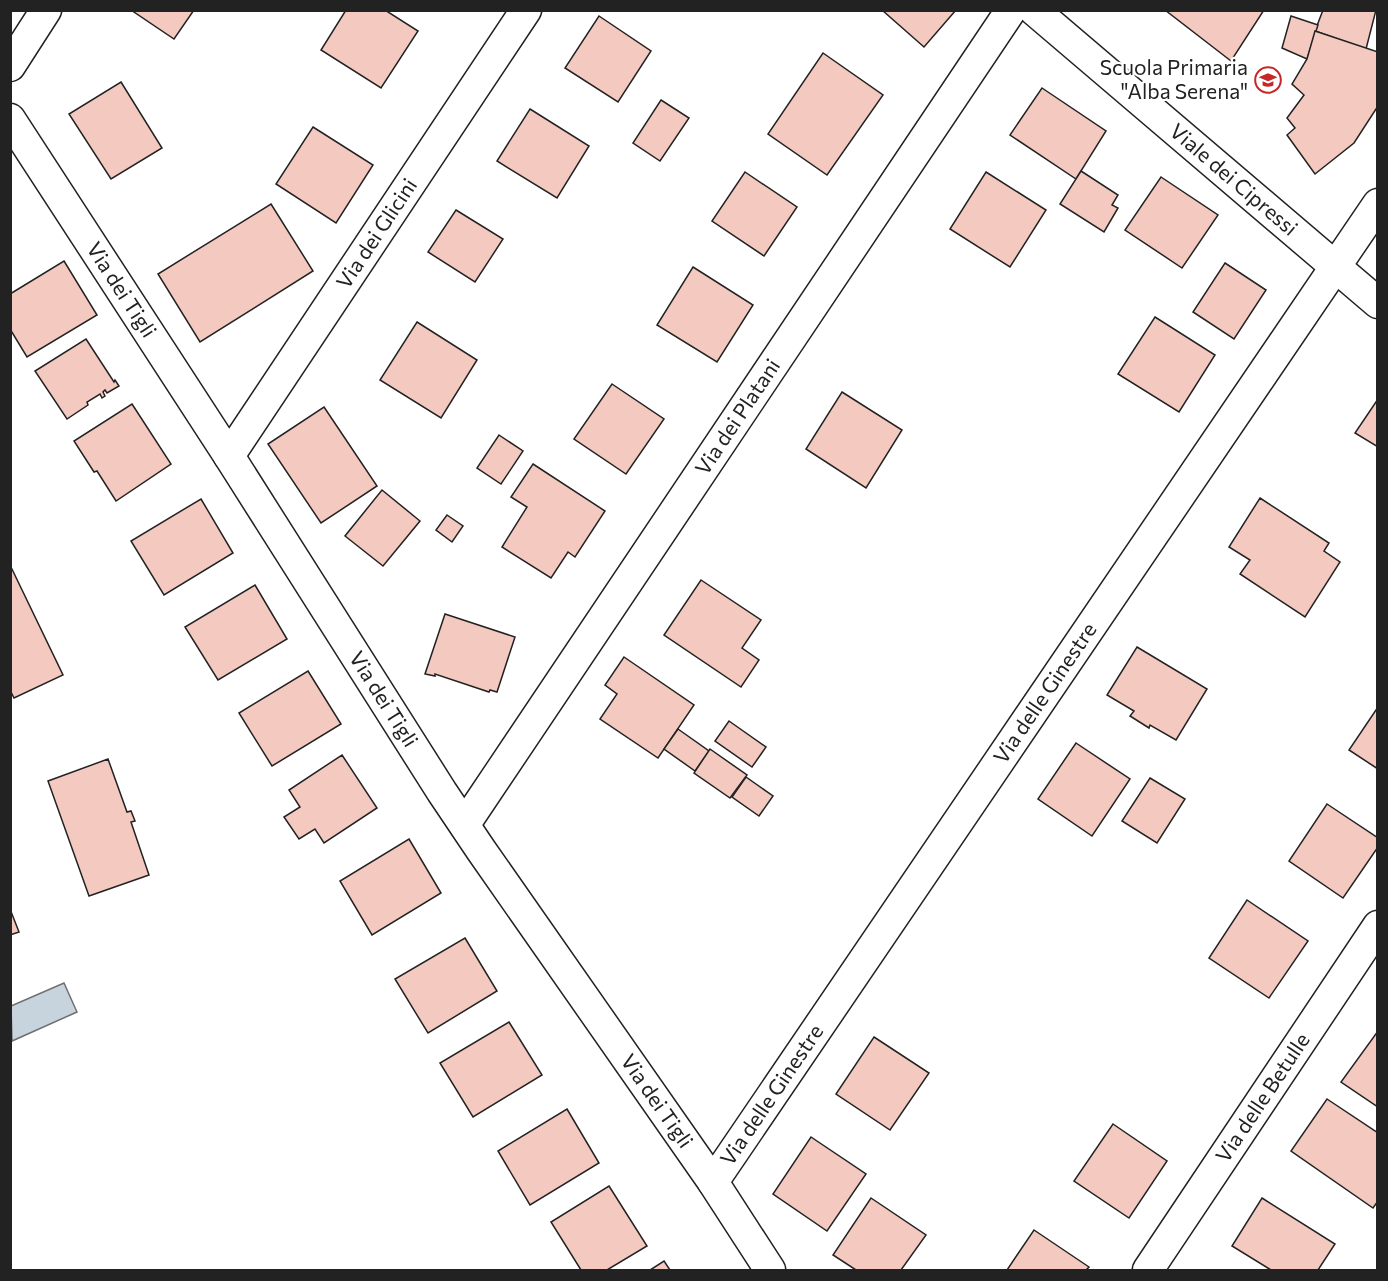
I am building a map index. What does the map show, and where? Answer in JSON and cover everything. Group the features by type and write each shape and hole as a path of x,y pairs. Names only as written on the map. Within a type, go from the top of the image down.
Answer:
{"street":[{"path":"10,66 46,10"},
{"name":"Via dei Glicini","path":"229,456 525,10"},
{"name":"Via dei Platani","path":"465,824 1011,10"},
{"name":"Viale dei Cipressi","path":"1034,10 1377,303"},
{"name":"Via dei Tigli","path":"10,119 487,859 713,1182 770,1270"},
{"name":"Via delle Ginestre","path":"713,1182 1377,204"},
{"name":"Via delle Betulle","path":"1148,1270 1377,926"}],"shaded area":[{"path":"64,983 77,1012 12,1041 11,1006"}],"building":[{"path":"131,10 194,10 174,39"},
{"path":"346,10 385,10 418,31 381,88 321,50"},
{"path":"882,10 956,10 924,47"},
{"path":"1165,10 1264,10 1231,61"},
{"path":"1323,10 1376,10 1366,49 1315,31"},
{"path":"599,16 651,51 618,102 565,68"},
{"path":"1291,16 1318,25 1307,59 1282,48"},
{"path":"1315,31 1378,52 1378,106 1354,143 1315,174 1287,135 1295,128 1287,118 1304,95 1292,84 1307,59"},
{"path":"823,53 883,95 827,175 768,134"},
{"path":"121,82 162,148 111,179 69,114"},
{"path":"1042,88 1106,131 1076,179 1010,135"},
{"path":"661,100 689,118 660,161 633,143"},
{"path":"530,109 589,146 557,198 497,161"},
{"path":"313,127 373,165 336,223 276,184"},
{"path":"1081,171 1118,195 1112,205 1118,208 1104,232 1060,204"},
{"path":"745,172 797,207 764,256 712,221"},
{"path":"986,172 1046,210 1010,267 950,229"},
{"path":"1161,177 1218,215 1182,268 1125,230"},
{"path":"271,204 313,271 200,342 158,274"},
{"path":"456,210 503,239 475,282 428,252"},
{"path":"64,261 97,315 27,357 10,329 10,294"},
{"path":"1225,263 1266,290 1234,339 1193,312"},
{"path":"693,267 753,305 717,362 657,325"},
{"path":"1155,317 1215,355 1179,412 1118,374"},
{"path":"417,322 477,360 441,418 380,380"},
{"path":"86,339 119,386 107,393 105,390 103,392 105,396 102,398 100,394 67,419 35,371"},
{"path":"612,384 664,419 626,474 574,439"},
{"path":"842,392 902,430 866,488 806,449"},
{"path":"1378,399 1378,447 1355,433"},
{"path":"132,404 171,464 116,501 74,441"},
{"path":"324,407 377,486 321,523 268,444"},
{"path":"499,435 523,451 501,484 477,468"},
{"path":"533,464 605,511 575,557 568,552 551,578 502,547 527,507 511,497"},
{"path":"382,490 420,521 383,566 345,536"},
{"path":"1260,498 1329,543 1324,551 1340,562 1305,617 1240,574 1250,560 1229,547"},
{"path":"201,499 233,553 164,595 131,541"},
{"path":"447,515 463,526 452,542 436,530"},
{"path":"10,565 63,675 14,698 10,690"},
{"path":"701,580 761,620 742,648 759,660 741,687 664,635"},
{"path":"255,585 287,639 218,680 185,627"},
{"path":"445,614 515,637 497,692 490,690 489,692 435,674 435,676 425,674"},
{"path":"1137,647 1207,689 1176,740 1150,725 1149,728 1130,716 1134,711 1107,695"},
{"path":"624,657 694,705 658,758 600,719 617,694 605,685"},
{"path":"308,671 341,724 272,766 239,713"},
{"path":"1378,707 1378,769 1349,750"},
{"path":"729,721 766,747 752,767 715,741"},
{"path":"678,729 709,751 695,771 664,749"},
{"path":"1076,743 1130,779 1092,836 1038,799"},
{"path":"710,749 747,775 730,798 694,773"},
{"path":"342,755 377,808 324,843 315,829 299,839 284,817 300,807 289,790"},
{"path":"108,759 127,812 131,811 135,821 131,822 149,875 89,896 48,781"},
{"path":"746,777 773,796 759,816 732,797"},
{"path":"1150,778 1185,799 1157,843 1122,821"},
{"path":"1327,804 1378,838 1378,847 1343,898 1289,861"},
{"path":"409,839 441,893 372,935 340,881"},
{"path":"1247,900 1308,941 1269,998 1209,958"},
{"path":"10,909 19,932 10,935"},
{"path":"465,938 497,991 428,1033 395,979"},
{"path":"509,1022 542,1075 473,1117 440,1063"},
{"path":"1378,1031 1378,1107 1341,1082"},
{"path":"874,1037 929,1073 890,1130 836,1094"},
{"path":"1327,1099 1378,1133 1378,1201 1373,1208 1291,1151"},
{"path":"567,1109 599,1163 530,1205 498,1151"},
{"path":"1113,1124 1167,1161 1129,1218 1074,1181"},
{"path":"811,1137 866,1174 827,1231 773,1194"},
{"path":"609,1186 647,1246 607,1270 581,1270 551,1222"},
{"path":"871,1198 926,1235 901,1270 856,1270 833,1255"},
{"path":"1262,1198 1335,1244 1318,1270 1271,1270 1232,1246"},
{"path":"1034,1230 1089,1267 1086,1270 1007,1270"},
{"path":"664,1261 670,1270 650,1270"}],"place":[{"name":"Scuola Primaria \"Alba Serena\"","path":"1268,80"}]}
